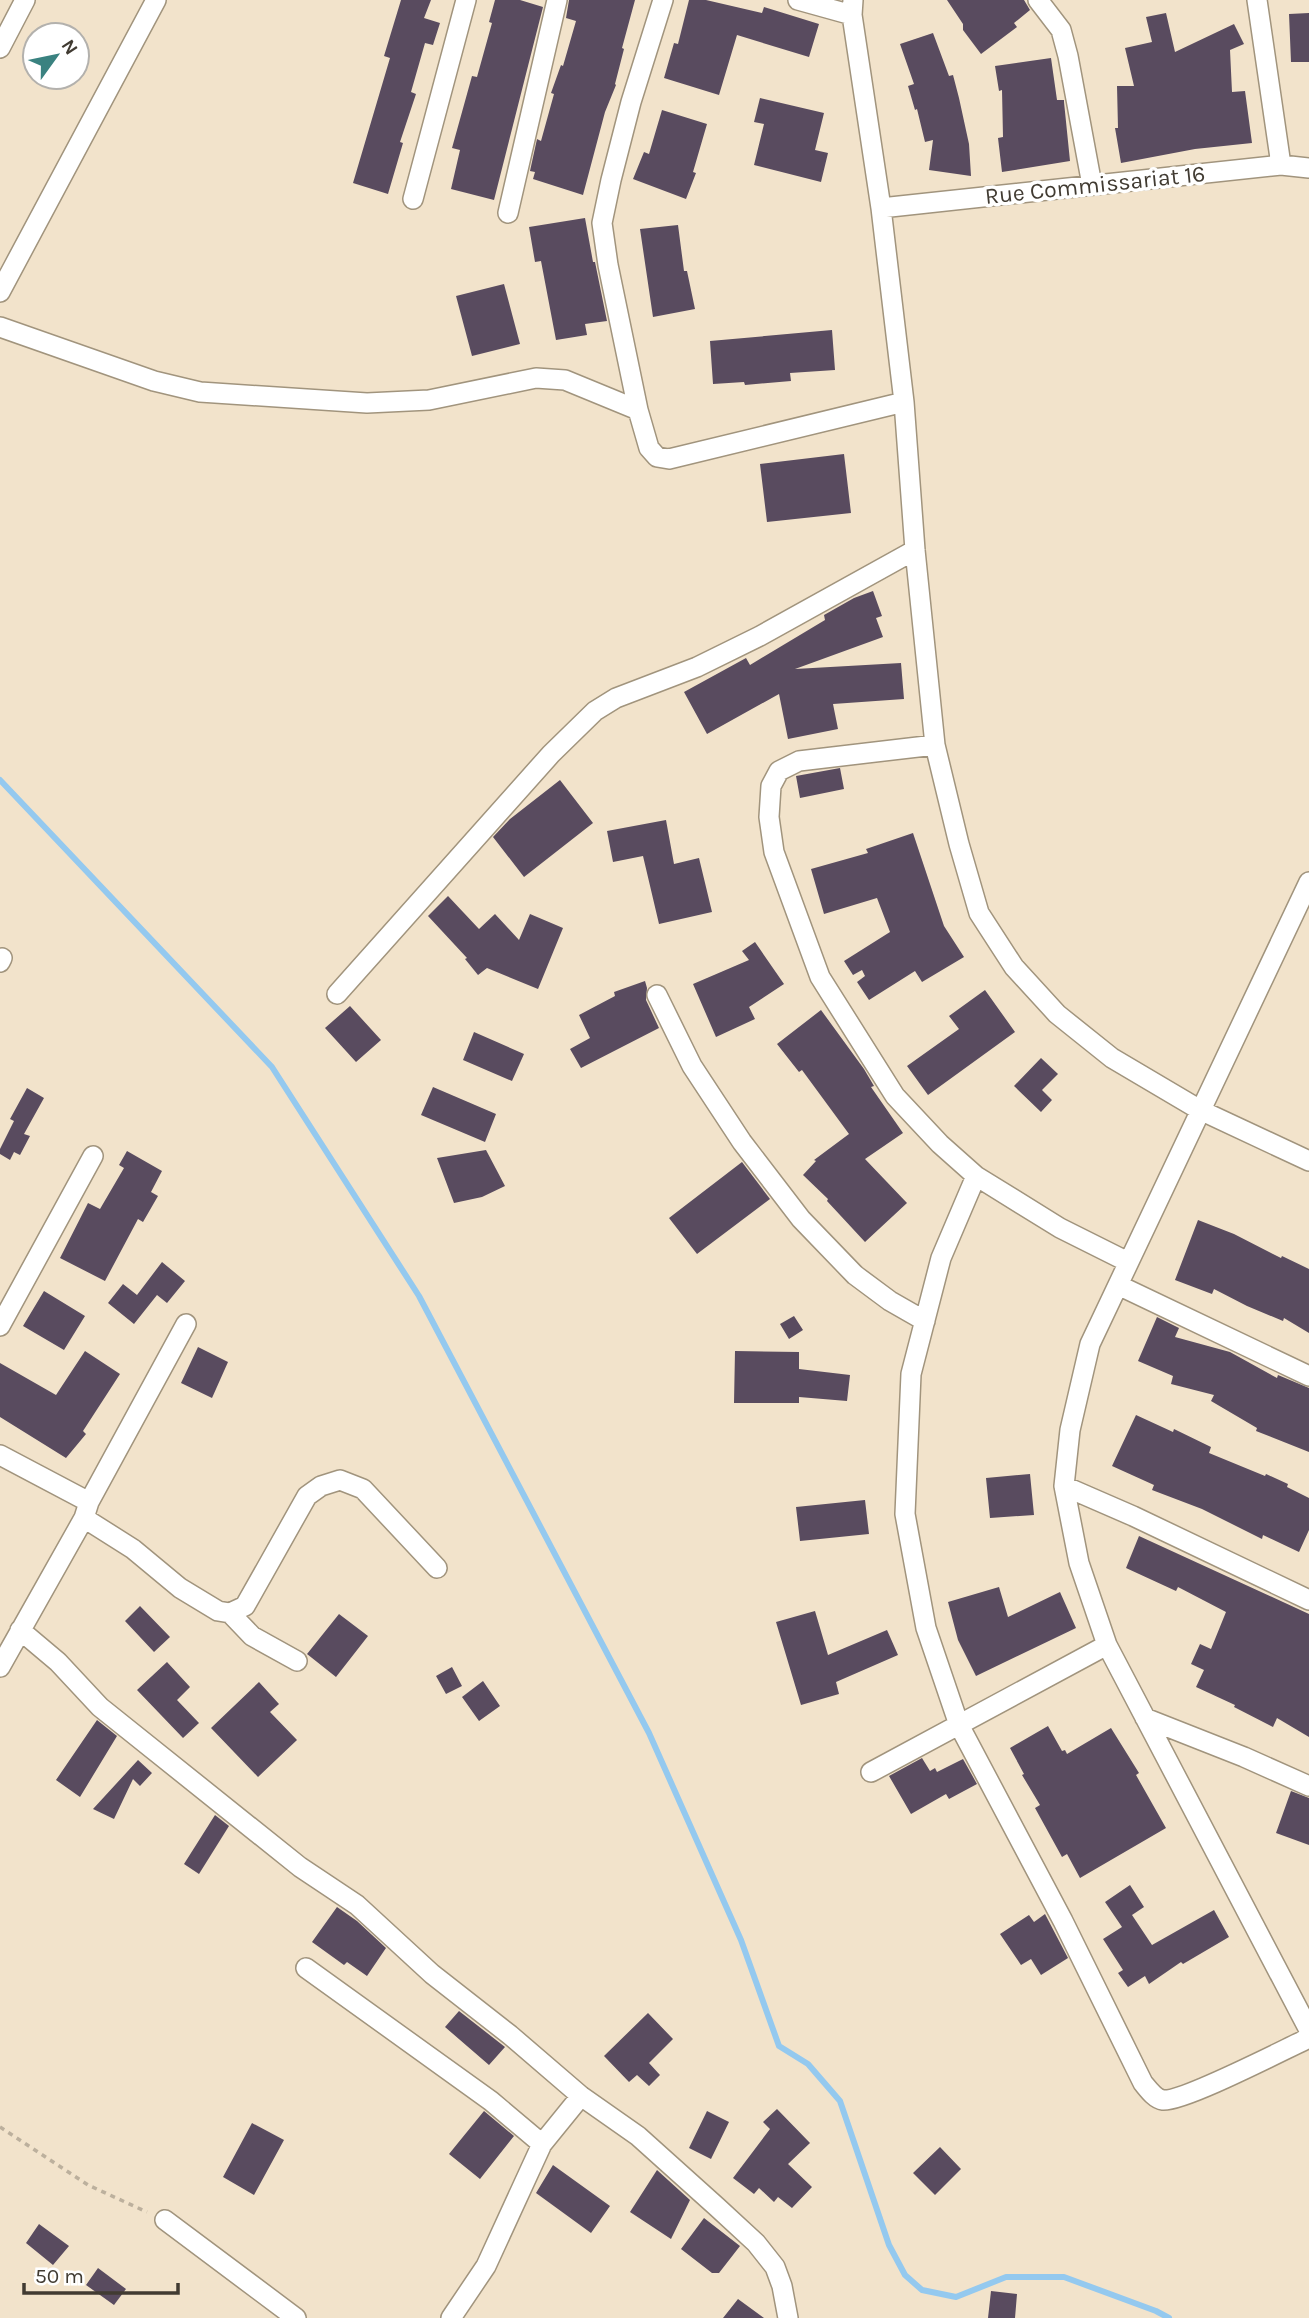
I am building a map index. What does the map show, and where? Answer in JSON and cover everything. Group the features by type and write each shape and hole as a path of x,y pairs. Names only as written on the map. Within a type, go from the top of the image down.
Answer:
{"street":[{"path":"0,48 25,0"},
{"path":"3,280 156,0"},
{"path":"413,199 466,0"},
{"path":"508,213 557,0"},
{"path":"663,0 628,115 603,223 608,265 638,410 649,448 657,457 669,459 904,402"},
{"path":"798,0 852,8 881,208 904,402 915,550 935,745 979,913 1014,967 1057,1014 1112,1058 1200,1110 1309,1161"},
{"path":"1038,0 1061,30 1092,185"},
{"path":"1257,0 1281,165"},
{"name":"Rue Commissariat 16","path":"881,208 1281,165 1309,168"},
{"path":"0,327 154,381 200,392 368,403 429,400 536,378 565,380 638,410"},
{"path":"337,994 551,754 595,711 617,698 697,667 761,636 915,550"},
{"path":"935,745 799,761 779,771 771,786 769,817 774,852 820,977 895,1096 940,1144 976,1176 1060,1228 1128,1262"},
{"path":"1309,882 1090,1344 1070,1430 1064,1486 1079,1563 1107,1645 1309,2030"},
{"path":"657,995 692,1066 741,1142 801,1219 855,1275 890,1301 925,1321"},
{"path":"0,1326 93,1156"},
{"path":"976,1176 941,1258 911,1374 905,1514 926,1628 959,1725 1063,1921 1143,2083 1157,2098 1165,2100 1193,2091 1309,2038"},
{"path":"1118,1285 1309,1376"},
{"path":"0,1667 186,1324"},
{"path":"0,1455 86,1510 180,1588 218,1611 230,1613 245,1606 307,1496 321,1486 341,1480 363,1489 437,1568"},
{"path":"1064,1486 1309,1600"},
{"path":"230,1613 252,1636 297,1661"},
{"path":"20,1630 58,1662 100,1707 300,1867 357,1905 432,1974 582,2096 638,2136 756,2243 775,2267 788,2318"},
{"path":"871,1772 1107,1645"},
{"path":"1145,1717 1309,1786"},
{"path":"306,1968 491,2101 542,2144"},
{"path":"451,2318 486,2266 542,2144 582,2096"},
{"path":"165,2220 296,2318"}],"path":[{"path":"0,2127 88,2185 165,2220"}],"building":[{"path":"401,0 431,0 424,18 440,23 433,45 425,43 411,92 416,94 400,142 403,143 388,194 353,183 390,58 384,56"},
{"path":"495,0 520,0 543,7 494,200 451,189 460,150 452,148 472,76 477,77 492,23 489,22"},
{"path":"569,0 635,0 622,48 624,49 616,85 605,112 583,195 533,179 535,172 530,171 537,139 541,141 554,94 551,93 561,65 563,66 576,21 566,18"},
{"path":"689,0 706,0 762,13 764,7 819,24 809,57 737,35 719,95 664,78 674,43 678,44"},
{"path":"947,0 1024,0 1030,10 1014,23 1017,27 981,54 963,30 963,24"},
{"path":"1166,13 1175,52 1234,24 1244,44 1230,50 1232,92 1245,91 1252,143 1195,149 1121,163 1115,128 1118,128 1117,86 1134,86 1125,48 1152,42 1146,17"},
{"path":"1309,13 1309,62 1291,62 1289,14"},
{"path":"933,33 949,76 953,75 969,144 971,176 929,170 933,140 925,142 908,86 914,84 900,44"},
{"path":"1051,58 1057,100 1064,100 1070,161 1002,172 998,138 1003,137 1002,90 999,91 995,66"},
{"path":"760,98 824,113 815,150 828,153 821,182 754,165 764,124 754,122"},
{"path":"662,110 707,124 693,172 696,173 686,199 633,179 644,152 649,154"},
{"path":"585,218 607,321 585,324 587,335 556,340 541,261 535,262 529,227"},
{"path":"678,225 684,271 687,271 695,309 653,317 640,229"},
{"path":"504,284 520,344 472,356 456,296"},
{"path":"832,330 835,370 790,373 791,381 745,385 744,382 713,384 710,341"},
{"path":"844,454 851,513 767,522 760,464"},
{"path":"873,591 882,616 876,618 883,637 795,669 901,663 904,699 833,704 838,729 788,739 779,694 707,734 684,692 746,658 750,665 825,620 824,615"},
{"path":"840,768 844,789 800,798 796,776"},
{"path":"560,780 593,823 524,877 493,837 510,819"},
{"path":"666,820 674,864 699,858 712,912 659,924 643,856 613,862 607,831"},
{"path":"913,833 944,926 964,957 922,982 915,971 869,1000 857,982 865,976 862,970 853,975 844,961 890,932 877,898 824,914 811,869 868,853 866,849"},
{"path":"448,896 479,929 495,914 519,940 530,914 563,928 538,989 487,968 478,975 465,959 467,958 428,916"},
{"path":"755,942 784,984 749,1007 755,1019 716,1037 693,984 749,960 742,951"},
{"path":"645,981 646,1000 659,1028 581,1068 570,1049 590,1038 579,1015 615,996 614,992"},
{"path":"985,990 1015,1032 928,1095 907,1066 959,1029 949,1016"},
{"path":"350,1006 381,1040 356,1062 325,1028"},
{"path":"821,1010 864,1069 874,1086 871,1087 903,1133 865,1159 907,1203 865,1242 803,1175 816,1161 814,1160 849,1134 802,1070 799,1072 777,1044"},
{"path":"474,1032 524,1054 512,1081 463,1060"},
{"path":"1041,1058 1058,1074 1042,1090 1052,1100 1041,1112 1014,1086"},
{"path":"433,1087 496,1114 485,1142 421,1115"},
{"path":"27,1088 44,1098 24,1134 30,1136 20,1155 14,1152 10,1160 0,1154 0,1149 14,1121 10,1119"},
{"path":"486,1150 505,1186 482,1197 454,1203 437,1158"},
{"path":"127,1151 162,1171 151,1192 158,1196 143,1222 138,1219 105,1281 60,1258 88,1203 100,1209 124,1168 119,1165"},
{"path":"742,1162 770,1199 697,1254 669,1218"},
{"path":"1198,1220 1309,1269 1309,1333 1284,1318 1283,1321 1214,1289 1212,1294 1175,1280"},
{"path":"162,1262 185,1281 167,1303 157,1295 134,1324 108,1303 123,1284 137,1295"},
{"path":"44,1291 85,1316 64,1350 23,1326"},
{"path":"794,1316 803,1330 789,1339 780,1324"},
{"path":"1157,1317 1179,1328 1175,1337 1230,1352 1277,1378 1278,1375 1309,1388 1309,1452 1256,1431 1257,1428 1211,1401 1214,1395 1171,1384 1173,1376 1138,1361"},
{"path":"198,1347 228,1362 212,1398 181,1383"},
{"path":"85,1351 120,1374 83,1431 86,1434 66,1458 0,1417 0,1363 56,1395"},
{"path":"735,1351 799,1352 799,1369 850,1375 847,1401 799,1397 799,1403 734,1403"},
{"path":"1136,1415 1173,1432 1174,1429 1211,1447 1209,1453 1265,1476 1266,1474 1309,1498 1309,1530 1299,1552 1263,1535 1262,1539 1202,1509 1152,1490 1154,1485 1112,1466"},
{"path":"1030,1474 1034,1515 990,1518 986,1478"},
{"path":"865,1500 869,1534 800,1541 796,1507"},
{"path":"1139,1536 1309,1614 1309,1737 1277,1718 1273,1727 1196,1687 1204,1670 1191,1664 1200,1644 1211,1649 1226,1612 1178,1587 1176,1591 1126,1568"},
{"path":"999,1587 1008,1617 1060,1592 1076,1628 976,1676 958,1640 948,1602"},
{"path":"140,1606 170,1637 154,1652 125,1621"},
{"path":"815,1611 828,1655 887,1630 898,1655 836,1682 839,1694 801,1705 776,1622"},
{"path":"339,1614 368,1636 336,1677 307,1654"},
{"path":"167,1662 190,1687 177,1700 199,1723 183,1738 137,1690"},
{"path":"452,1667 462,1686 446,1694 436,1676"},
{"path":"483,1681 500,1706 479,1721 462,1697"},
{"path":"259,1682 279,1704 270,1712 297,1740 258,1777 211,1728"},
{"path":"97,1720 117,1736 80,1797 56,1780"},
{"path":"1048,1726 1062,1751 1065,1750 1067,1754 1111,1728 1139,1773 1136,1775 1166,1828 1080,1878 1067,1854 1062,1857 1035,1808 1040,1805 1010,1748"},
{"path":"922,1758 930,1771 935,1768 937,1772 963,1759 977,1784 949,1799 946,1794 911,1814 889,1776"},
{"path":"138,1760 152,1773 140,1786 133,1779 114,1819 93,1809"},
{"path":"1291,1791 1309,1798 1309,1845 1276,1833"},
{"path":"215,1815 229,1826 199,1874 184,1864"},
{"path":"1130,1885 1144,1907 1132,1915 1152,1945 1214,1910 1229,1937 1183,1964 1181,1962 1149,1984 1145,1976 1128,1987 1118,1973 1123,1970 1103,1939 1122,1927 1105,1902"},
{"path":"337,1907 386,1948 367,1976 347,1962 344,1965 312,1942"},
{"path":"1045,1914 1068,1958 1041,1975 1031,1959 1021,1965 1000,1934 1029,1915 1034,1922"},
{"path":"459,2011 505,2047 489,2065 445,2027"},
{"path":"648,2013 673,2039 649,2063 660,2075 649,2086 637,2075 629,2082 604,2056"},
{"path":"777,2109 810,2143 788,2164 812,2187 792,2208 778,2197 774,2202 759,2188 754,2194 733,2178 770,2129 763,2122"},
{"path":"484,2111 514,2136 480,2179 449,2154"},
{"path":"707,2111 729,2122 711,2159 689,2148"},
{"path":"252,2123 284,2140 254,2195 223,2177"},
{"path":"940,2147 961,2169 935,2195 913,2173"},
{"path":"553,2165 610,2206 591,2233 536,2193"},
{"path":"657,2170 690,2200 671,2239 630,2212"},
{"path":"704,2218 740,2246 719,2273 712,2273 681,2249"},
{"path":"39,2224 69,2246 53,2265 26,2243"},
{"path":"98,2268 126,2289 114,2305 86,2285"},
{"path":"991,2291 1017,2294 1015,2318 988,2318"},
{"path":"738,2299 764,2318 723,2318"}],"waterway":[{"path":"0,780 272,1067 419,1296 649,1733 741,1940 779,2046 808,2064 840,2101 889,2245 905,2275 922,2290 956,2297 1006,2277 1064,2277 1169,2318"}]}
